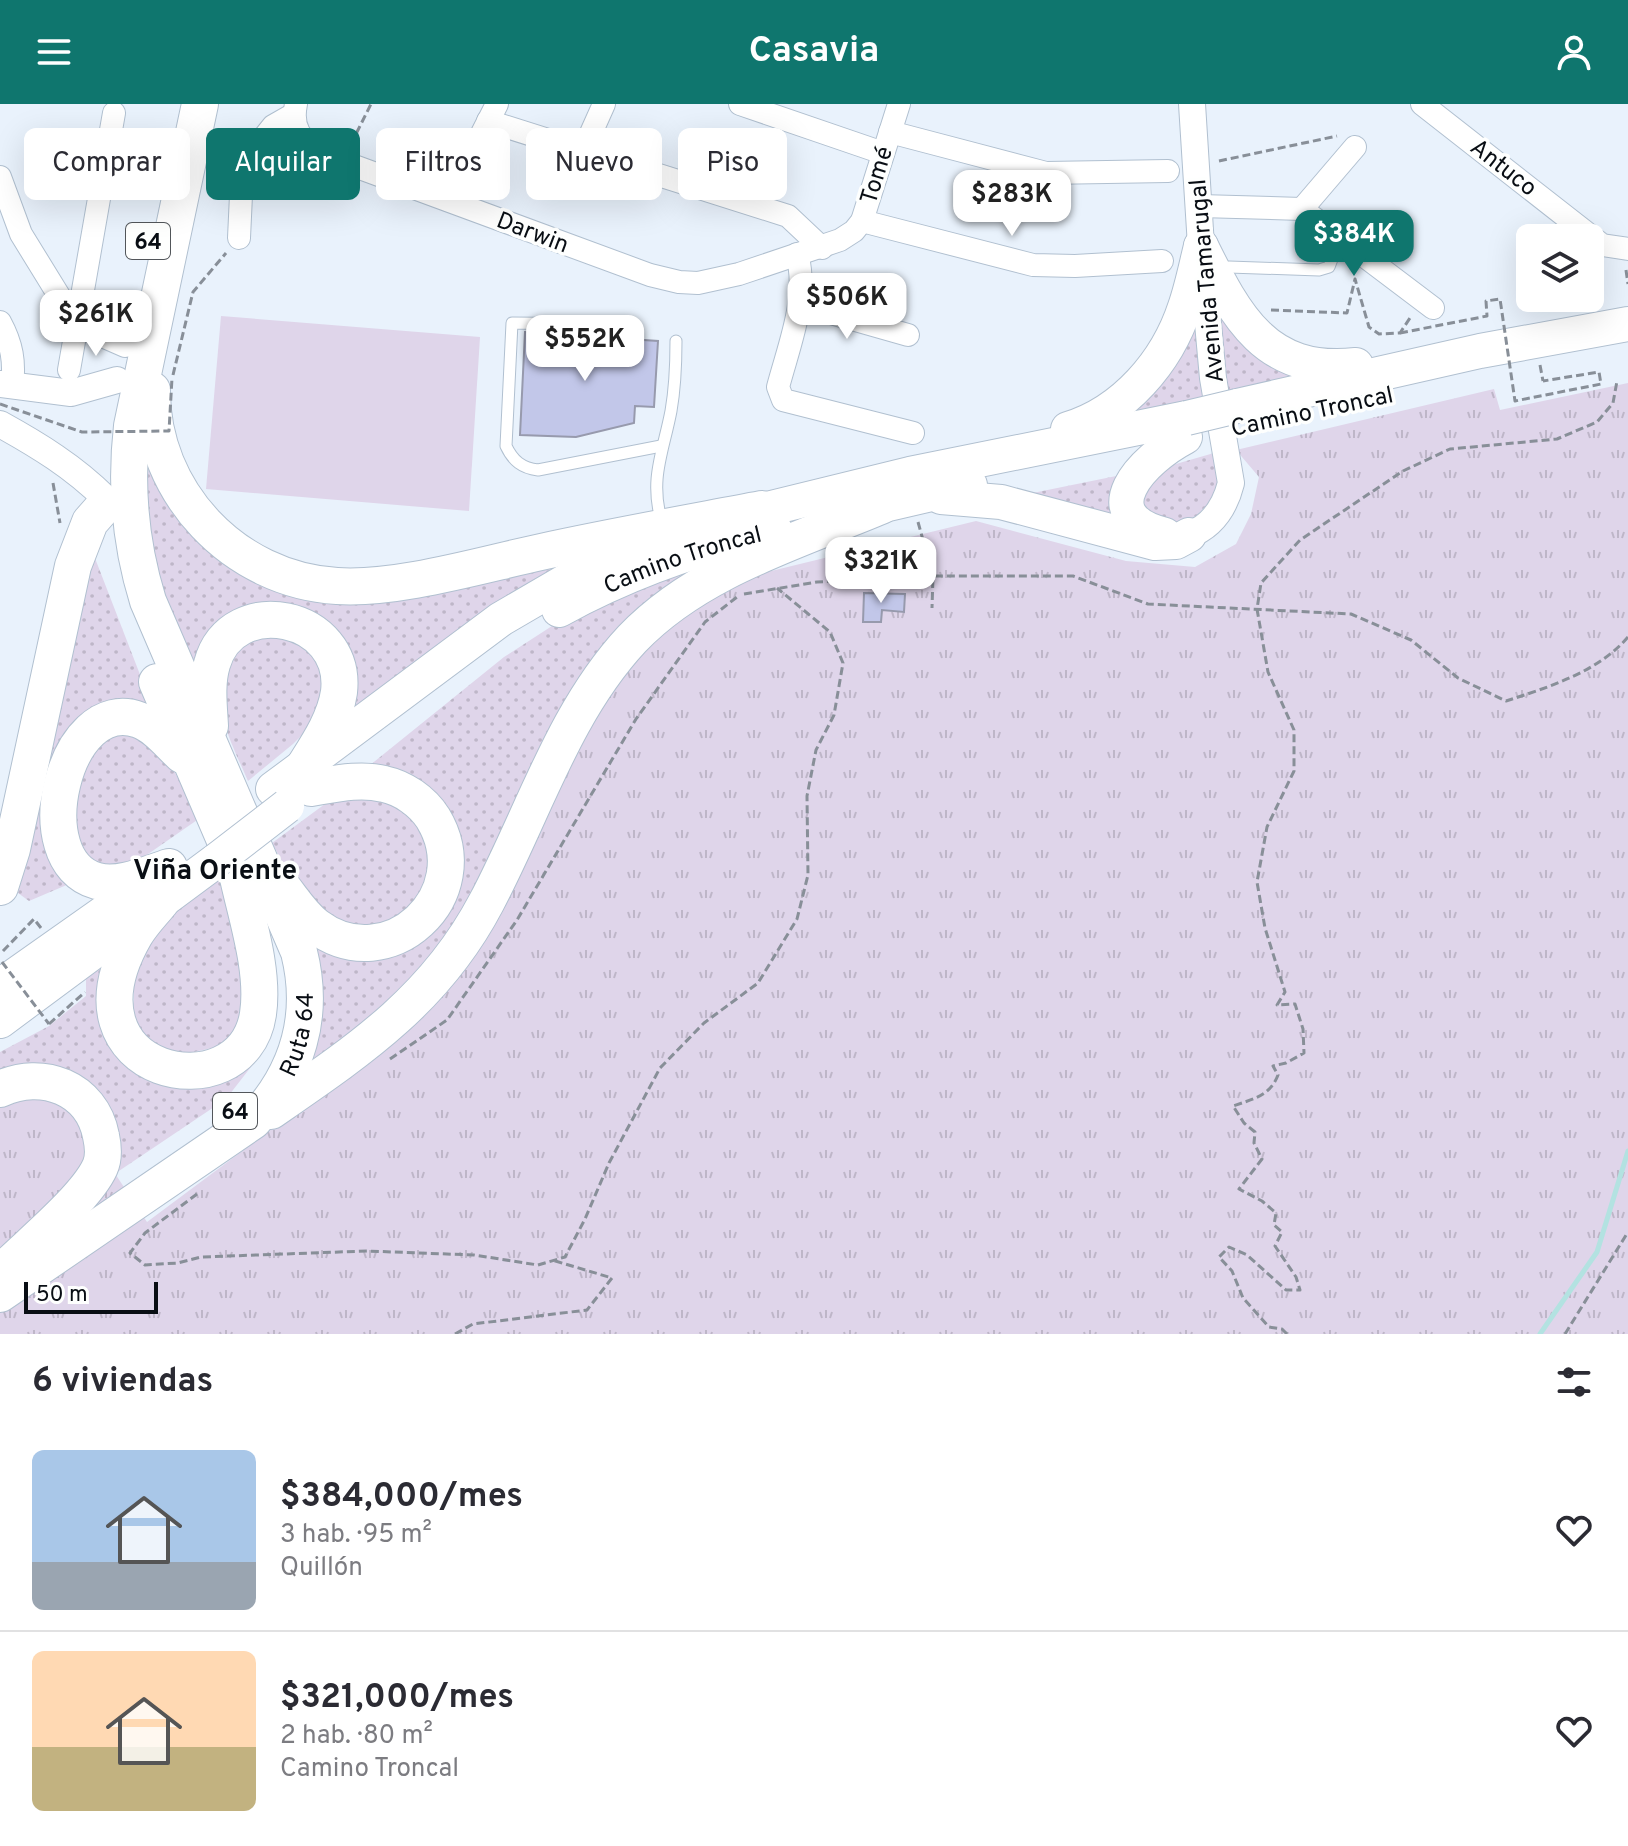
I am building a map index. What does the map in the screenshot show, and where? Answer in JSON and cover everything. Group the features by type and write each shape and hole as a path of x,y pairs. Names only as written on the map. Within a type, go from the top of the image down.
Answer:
{"highway":[{"name":"64","path":"177,104 131,352 128,489 131,532 148,601 201,754"},
{"name":"64","path":"200,104 106,437 105,501 116,569 125,602 201,754"},
{"path":"131,352 164,461 186,502 217,536 235,550 293,578 336,586 380,585 762,509"},
{"path":"236,1134 371,1041 406,1009 449,960 486,904 582,705 633,638 696,587 732,568 913,492"},
{"path":"0,887 12,849 73,566 90,522 105,501"},
{"path":"169,867 116,882 97,881 80,873 65,856 61,846 59,816 69,764 83,736 111,718 130,718 147,724 201,754 208,689 217,652 224,641 245,626 269,619 295,622 318,636 327,646 338,670 335,709 294,787"},
{"name":"Ruta 64","path":"4,1275 219,1126 259,1081 276,1044 281,1025 283,986 272,938 228,852 201,754"},
{"path":"228,852 306,918 343,940 372,943 400,935 423,919 439,895 446,867 443,838 429,813 408,794 381,783 348,782 294,787"},
{"path":"161,902 135,935 120,970 114,996 117,1021 130,1044 149,1061 174,1071 201,1070 227,1060 238,1051 258,1016 257,968 228,852"},
{"name":"Ruta 64","path":"4,1275 236,1134 267,1106 289,1072 297,1053 305,1013 305,982 299,952 228,852"},
{"path":"0,1089 36,1080 61,1085 90,1108 103,1142 100,1167 71,1205 4,1275"}],"main road":[{"path":"1201,246 1235,310 1269,347 1301,363 1337,367 1480,351"},
{"path":"913,492 1084,424 1127,397 1149,375 1168,346 1185,308 1201,246"},
{"name":"Camino Troncal","path":"294,787 515,637 613,582 649,567 722,542 913,492 1189,430 1480,351 1628,324"},
{"name":"Camino Troncal","path":"1240,416 1541,371 1628,345"},
{"path":"1189,430 1156,455 1132,479 1127,502 1129,513 1142,528 1166,536 1189,535"},
{"path":"913,492 1001,502 1155,543 1176,542 1189,535"},
{"name":"Camino Troncal","path":"0,1021 228,852 294,787 501,619 552,587 597,563 651,541 762,509 913,492"},
{"name":"Camino Troncal","path":"1,974 169,867 228,852"}],"street":[{"path":"593,128 604,104"},
{"path":"740,104 886,143 1046,173 1168,171"},
{"name":"Tomé","path":"797,254 822,248 847,236 862,221 899,104"},
{"name":"Avenida Tamarugal","path":"1189,535 1204,529 1218,513 1227,500 1231,483 1213,378 1192,104"},
{"name":"Antuco","path":"1422,104 1602,245 1628,249"},
{"name":"Darwin","path":"239,238 241,195 265,136 295,109"},
{"path":"492,112 529,128"},
{"path":"69,370 114,113"},
{"path":"1302,209 1349,141"},
{"path":"662,176 788,216 822,248"},
{"path":"0,177 21,234 77,325 131,352 71,393 4,391 15,362 0,322"},
{"name":"Darwin","path":"448,200 596,256 679,282 698,283 739,274 797,254"},
{"path":"1200,206 1302,209 1427,304"},
{"path":"862,221 1033,265 1162,261"},
{"path":"797,254 801,269 799,304 778,387 779,395 783,400 913,433"},
{"path":"799,304 908,335"},
{"path":"0,424 85,478 105,501"}],"lane":[{"path":"1229,267 1319,270 1329,267 1340,238"},
{"path":"622,324 512,323 506,446 522,465 538,470 661,446"},
{"path":"663,527 656,496 657,463 673,399 676,341"}],"path":[{"path":"359,128 371,104"},
{"path":"1196,166 1349,141"},
{"path":"4,391 82,432 169,431 172,378 193,292 239,238"},
{"path":"1235,310 1347,313 1355,279 1369,327 1379,334 1400,333 1487,316 1486,301 1500,299 1515,401 1601,384 1599,372 1541,371"},
{"path":"1400,333 1427,304"},
{"path":"1287,1334 1282,1329 1269,1327 1243,1298 1232,1271 1219,1257 1229,1247 1247,1255 1286,1290 1300,1290 1296,1277 1275,1246 1282,1232 1274,1225 1276,1213 1262,1201 1239,1189 1262,1159 1254,1143 1255,1132 1244,1123 1233,1106 1266,1094 1274,1086 1278,1075 1273,1066 1304,1053 1303,1029 1295,1004 1277,1005 1285,992 1265,928 1257,882 1267,827 1294,771 1294,730 1268,672 1257,609 1261,583 1300,540 1403,471 1450,449 1557,439 1597,422 1613,403 1617,381"},
{"path":"39,446 54,488 61,530"},
{"path":"913,492 933,576 932,608"},
{"path":"383,1064 447,1020 517,920 636,719 705,622 741,595 817,582 933,576 1073,576 1148,604 1351,614 1411,640 1458,678 1506,701 1559,683 1615,653 1628,637"},
{"path":"204,1189 145,1233 130,1253 145,1265 178,1263 201,1257 367,1251 474,1255 538,1265 565,1257 609,1163 660,1068 704,1023 758,983 797,919 808,875 807,796 816,750 834,715 843,663 830,632 777,588"},
{"path":"1,974 49,1024"},
{"path":"1565,1334 1628,1232"},
{"path":"455,1334 473,1324 587,1310 612,1278 552,1260"}],"green space":[{"path":"1218,294 1311,373 1226,393"},
{"path":"1196,300 1207,400 1093,425"},
{"path":"221,316 480,337 469,511 206,489"},
{"path":"1628,383 1628,1334 0,1334 0,1096 32,1086 77,1116 147,1222 399,1034 483,937 625,667 659,631 742,578 976,521 1126,561 1195,567 1236,544 1251,514 1259,477 1236,450 1494,389 1500,410"},
{"path":"151,452 249,577 567,559 462,631 350,716 295,610 196,676 155,576 142,474"},
{"path":"1214,453 1219,480 1211,501 1196,516 1174,525 1147,520 1140,494 1148,472"},
{"path":"1126,474 1129,526 1018,496"},
{"path":"93,553 156,716 72,729 69,884 29,901 18,893"},
{"path":"700,561 442,952 297,1084 301,927 388,947 460,856 359,774 504,657 552,626"},
{"path":"272,630 319,650 324,713 293,744 248,781 223,719 219,693 237,639"},
{"path":"114,726 162,749 200,818 125,870 81,863 72,783"},
{"path":"363,794 423,815 441,866 395,925 345,925 300,895 272,843 329,801"},
{"path":"229,871 253,964 237,1042 169,1058 133,1031 135,947 152,923"},
{"path":"109,958 102,976 100,1004 109,1029 134,1070 263,1044 254,1063 226,1099 107,1179 0,1078 0,1052 49,1026 86,996 86,979"}],"building":[{"path":"525,332 658,341 654,407 635,406 634,423 576,437 520,435"},
{"path":"864,593 905,594 904,612 882,610 881,622 863,622"}],"waterway":[{"path":"1540,1334 1597,1252 1628,1151"}],"district":[{"name":"Viña Oriente","path":"215,869"}]}
